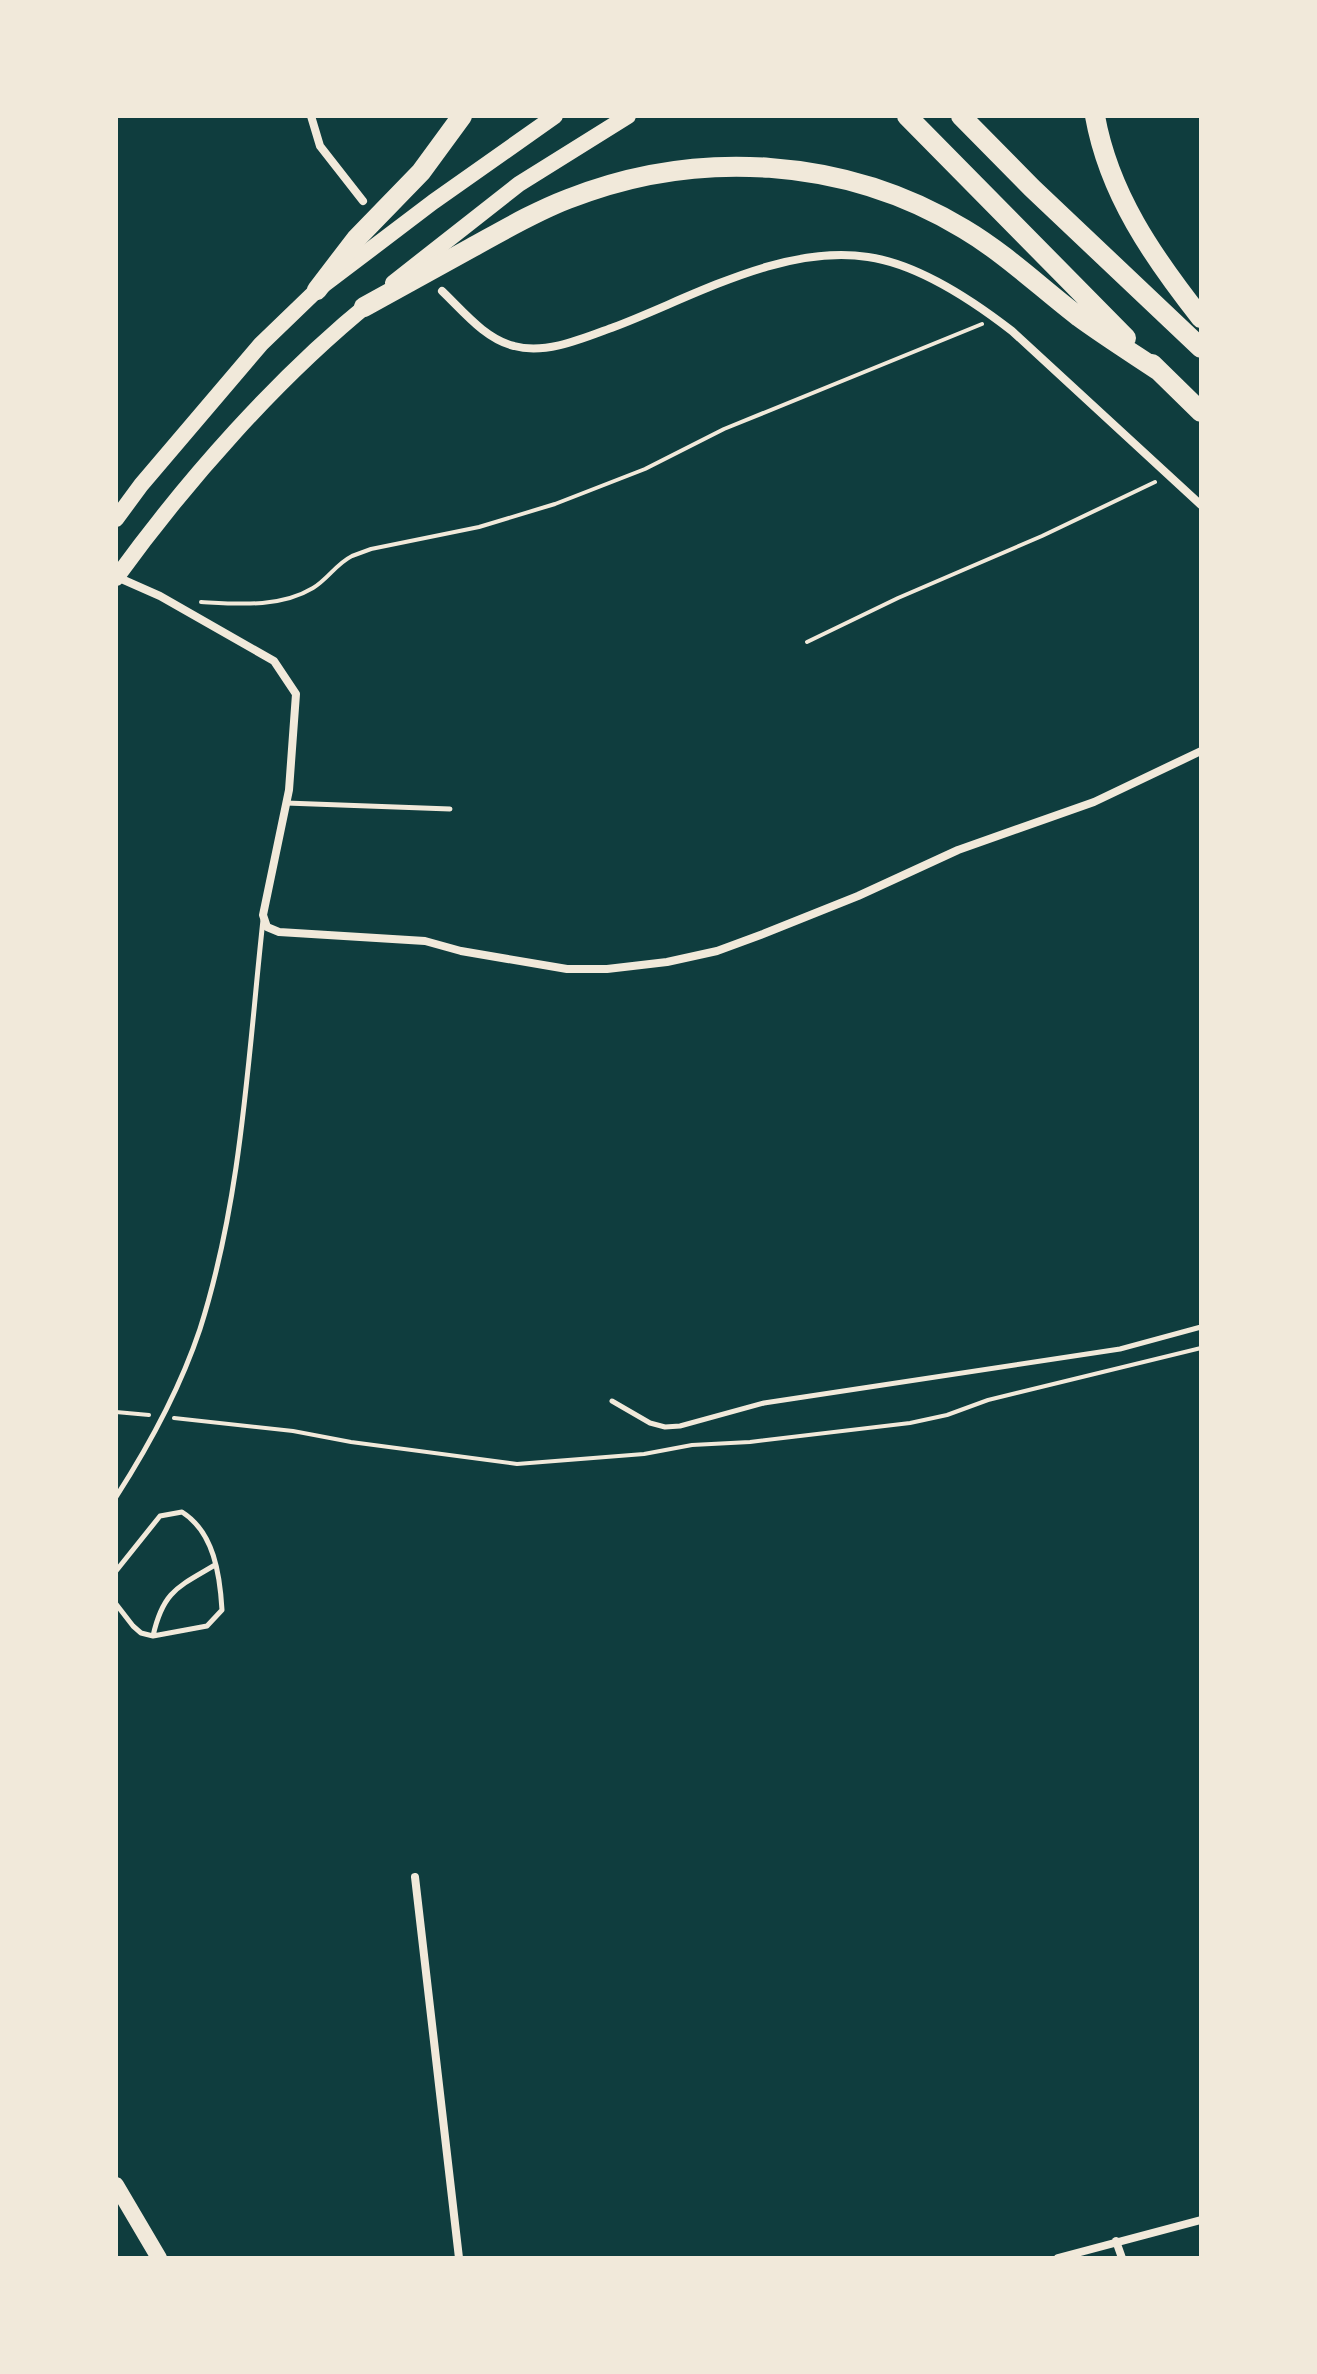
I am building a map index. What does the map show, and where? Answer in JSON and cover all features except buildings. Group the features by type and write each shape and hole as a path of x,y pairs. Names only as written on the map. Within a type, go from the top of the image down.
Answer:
{"highway":[{"path":"317,290 356,239 421,172 462,116"},
{"path":"907,116 1201,412"},
{"path":"961,116 1032,188 1201,348"},
{"path":"1095,116 1109,170 1140,234 1201,318"},
{"path":"364,307 532,214 569,198 621,181 667,172 746,166 857,181 918,203 1002,254 1079,317 1159,371"}],"main road":[{"path":"116,519 141,485 261,344 317,290 456,185 555,116"},
{"path":"117,577 175,501 313,353 364,307 519,184 628,116"},
{"path":"116,2185 159,2258"}],"street":[{"path":"311,116 320,146 363,201"},
{"path":"442,291 483,330 501,342 533,348 559,345 591,335 734,278 797,259 850,255 870,257 925,276 979,306 1201,505"},
{"path":"117,577 160,596 274,661 296,694 294,745 286,803 263,915 267,927 279,932 425,941 461,951 567,969 607,969 667,962 717,951 763,934 858,896 958,850 1094,802 1201,751"},
{"path":"415,1877 459,2258"},
{"path":"1058,2258 1201,2220"},
{"path":"1116,2241 1122,2258"}],"lane":[{"path":"286,803 450,809"},
{"path":"116,1497 147,1448 174,1394 200,1329 236,1176 263,915"},
{"path":"612,1401 650,1423 665,1427 680,1426 764,1403 1120,1349 1201,1327"},
{"path":"116,1571 160,1516 182,1512 192,1518 207,1537 221,1588 222,1610 207,1626 153,1636 141,1633 116,1604"},
{"path":"153,1636 164,1602 176,1588 215,1565"}],"path":[{"path":"200,602 260,604 286,599 316,587 333,569 352,556 371,549 523,516 612,483 724,429 943,342 995,318"},
{"path":"807,642 898,598 1042,536 1168,475"}]}
